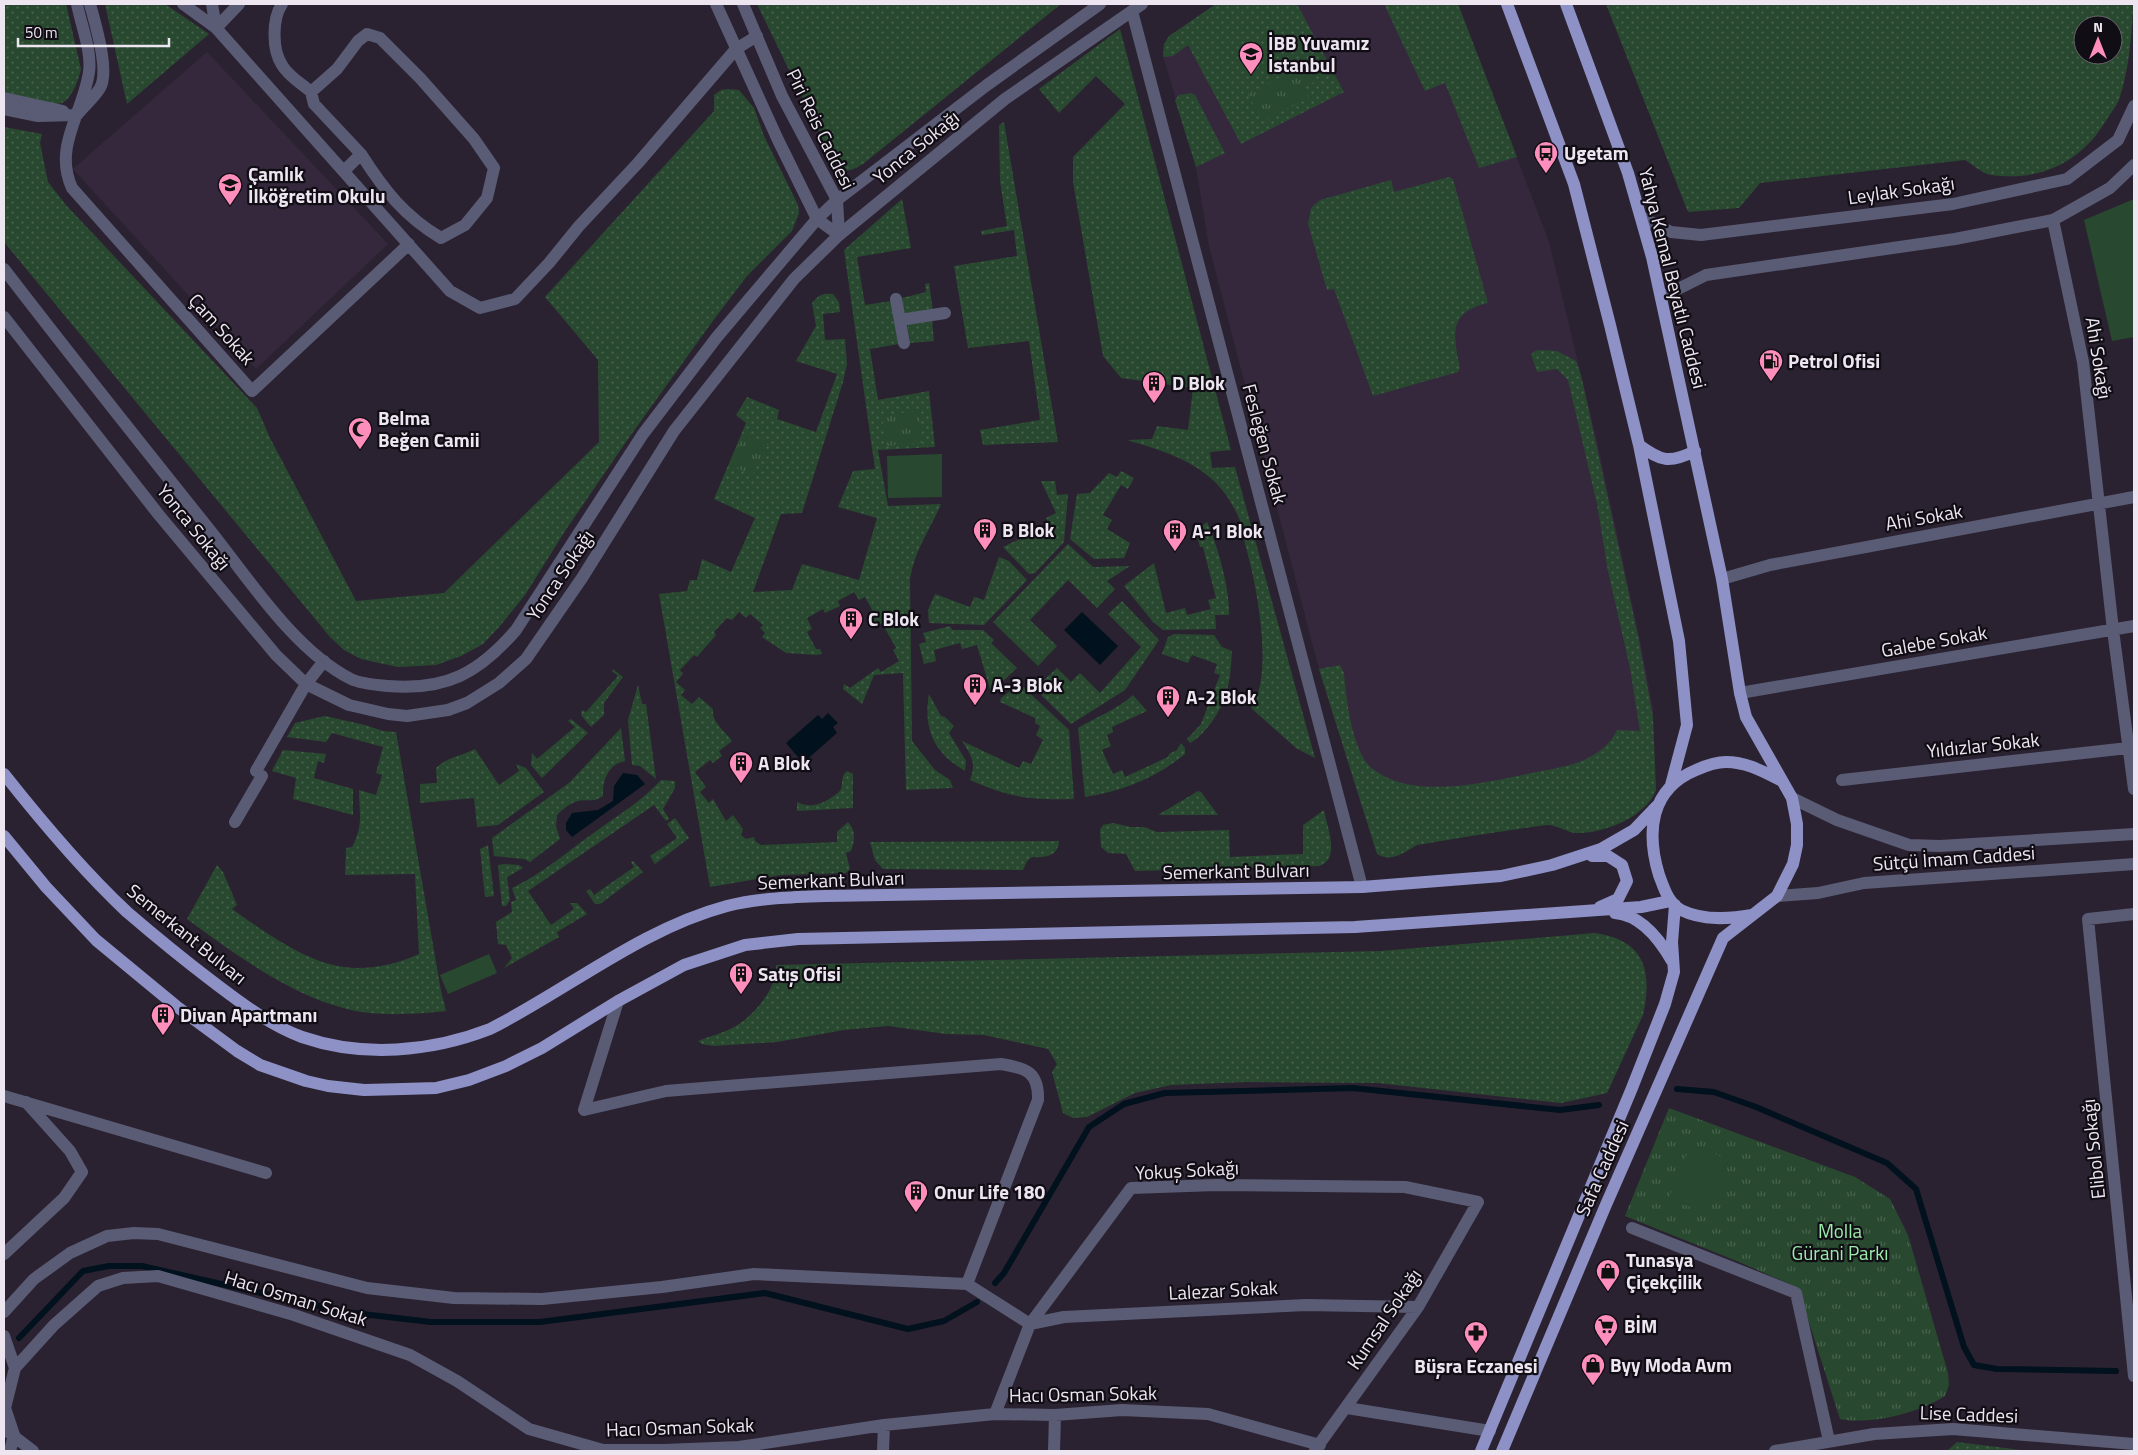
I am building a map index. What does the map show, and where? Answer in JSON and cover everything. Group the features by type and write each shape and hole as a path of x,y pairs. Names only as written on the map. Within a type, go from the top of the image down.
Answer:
{"main road":[{"path":"1507,4 1574,184 1638,445 1679,642 1687,725 1671,785"},
{"name":"Yahya Kemal Beyatlı Caddesi","path":"1566,4 1628,173 1662,297 1722,579 1740,693"},
{"path":"1638,445 1653,455 1666,460 1679,459 1695,451"},
{"path":"1740,693 1746,717 1792,798 1797,824 1797,845 1793,864 1777,896 1754,914 1718,919 1681,910 1673,903 1663,886 1653,850 1653,828 1657,806 1671,785 1685,774 1704,766 1725,762 1756,767 1782,781"},
{"name":"Semerkant Bulvarı","path":"4,774 80,865 126,910 164,944 246,1006 301,1037 326,1043 378,1050 425,1047 465,1039 518,1015 618,955 676,925 726,906 747,902 826,896 1362,887 1501,876 1552,865 1601,849 1634,830 1657,806"},
{"path":"4,836 77,921 113,956 176,1006 238,1051 260,1065 306,1081 364,1090 436,1088 469,1080 506,1066 542,1048 618,1001 684,965 745,945 778,941 1356,927 1641,907 1673,903"},
{"path":"1580,856 1608,856 1622,865 1627,881 1618,899 1590,910"},
{"name":"Safa Caddesi","path":"1481,1451 1659,1020 1672,984 1673,903"},
{"path":"1590,910 1626,914 1654,934 1673,962"},
{"name":"Safa Caddesi","path":"1502,1451 1605,1207 1723,938 1754,914"}],"street":[{"path":"77,4 89,58 89,72 77,115"},
{"path":"4,109 38,116 77,115 100,88 103,78 98,38 90,4"},
{"path":"183,4 216,28 450,291 480,308 515,299 638,163 736,49 757,36"},
{"path":"212,4 216,28"},
{"path":"216,28 238,4"},
{"path":"282,4 275,29 276,51 282,66 311,92 314,104 361,154 395,203 422,227 441,238 465,226 487,198 494,168 474,140 420,78 380,38 367,34 358,41 337,69 311,92"},
{"path":"716,4 817,220 839,235"},
{"name":"Piri Reis Caddesi","path":"743,4 782,96 837,200 839,235"},
{"name":"Yonca Sokağı","path":"4,269 299,640 324,661 352,680 404,687 451,681 475,669 498,652 516,630 643,434 717,337 817,220 837,200 987,85 1100,4"},
{"name":"Yonca Sokağı","path":"4,317 159,515 276,655 306,684 349,705 407,716 448,710 467,703 499,683 526,659 582,578 674,431 794,279 839,235 1005,99 1137,7"},
{"name":"Fesleğen Sokak","path":"1137,7 1362,887"},
{"path":"4,98 42,105 77,115"},
{"name":"Leylak Sokağı","path":"1640,217 1671,232 1701,234 1952,204 2067,179 2118,140 2134,106"},
{"name":"Çam Sokak","path":"77,115 69,136 66,152 65,167 72,188 252,392 409,244"},
{"path":"344,171 361,154"},
{"path":"1662,297 1706,275 1955,238 2053,220 2110,188 2134,165"},
{"name":"Ahi Sokağı","path":"2053,220 2083,362 2134,789"},
{"path":"896,299 904,343"},
{"path":"900,320 945,313"},
{"name":"Ahi Sokak","path":"1722,579 1770,565 2134,497"},
{"name":"Galebe Sokak","path":"1740,693 2134,626"},
{"path":"235,822 306,684 324,661"},
{"name":"Yıldızlar Sokak","path":"1842,780 2128,748"},
{"name":"Sütçü İmam Caddesi","path":"1792,798 1836,820 1909,845 1940,846 2134,834"},
{"name":"Sütçü İmam Caddesi","path":"1777,896 1818,893 1864,883 2134,864"},
{"name":"Elibol Sokağı","path":"2134,914 2088,919 2133,1347 2134,1376"},
{"path":"618,1001 584,1110 666,1091 1001,1064 1028,1070 1036,1079 1038,1100 967,1284"},
{"path":"4,1096 266,1173"},
{"path":"4,1254 64,1198 82,1172 70,1151 26,1102"},
{"name":"Yokuş Sokağı","path":"995,1414 1030,1324 1131,1188 1216,1185 1405,1187 1478,1202"},
{"name":"Kumsal Sokağı","path":"1317,1448 1418,1308 1478,1202"},
{"path":"1632,1228 1796,1293 1829,1441"},
{"path":"4,1312 34,1279 70,1252 107,1236 134,1233 158,1234 367,1288 454,1298 542,1299 662,1287 754,1274 967,1284 1030,1324"},
{"name":"Hacı Osman Sokak","path":"15,1368 54,1325 98,1286 123,1278 158,1276 294,1316 410,1355 456,1381 529,1429 603,1450 739,1449 884,1425 995,1414 1055,1414 1122,1410 1208,1414 1317,1448"},
{"name":"Lalezar Sokak","path":"1030,1324 1064,1317 1306,1305 1418,1308"},
{"path":"4,1336 15,1368 5,1408 10,1451"},
{"path":"1347,1408 1490,1431"},
{"path":"1054,1451 1055,1414"},
{"path":"883,1451 884,1425"},
{"name":"Lise Caddesi","path":"1775,1451 1874,1434 1953,1429 2134,1444"},
{"path":"7,1432 33,1451"}],"shaded area":[{"name":"Ugetam","path":"1216,4 1458,4 1549,242 1597,441 1641,645 1653,709 1653,760 1364,814 1319,669 1209,246 1196,167 1163,56 1164,44 1169,36"},
{"name":"Çamlık İlköğretim Okulu","path":"207,52 388,244 256,369 73,169"}],"green space":[{"path":"4,4 66,4 81,69 77,83 66,101 49,104 4,95"},
{"path":"105,4 165,4 209,34 127,104"},
{"path":"757,4 1061,4 863,164 853,169 843,170 836,167"},
{"name":"İBB Yuvamız İstanbul","path":"1216,4 1297,4 1344,92 1241,144 1188,45 1173,56 1163,57 1164,44 1169,36"},
{"path":"1384,4 1458,4 1517,157 1479,168 1445,83 1425,91"},
{"path":"1606,4 2133,4 2129,53 2119,100 2097,134 2085,147 2058,166 2043,172 2026,175 1991,175 1981,171 1965,160 1760,183 1739,208 1688,212"},
{"path":"1120,29 1231,450 1210,452 1212,468 1235,467 1315,758 1296,748 1251,708 1258,693 1262,674 1261,628 1254,581 1242,527 1232,504 1216,483 1196,467 1162,451 1127,440 1152,439 1157,426 1188,430 1193,388 1121,378 1103,356 1073,182 1073,157 1125,104 1096,76 1059,113 1039,89"},
{"path":"1305,65 1314,82 1304,87 1309,98 1262,121 1248,94"},
{"path":"721,90 739,90 754,108 764,136 798,205 799,213 792,231 747,276 712,322 628,439 565,531 525,595 500,626 483,644 461,656 436,665 398,667 361,659 344,650 330,637 4,242 4,127 42,134 40,143 48,182 66,205 257,408 270,438 356,601 444,593 599,442 598,360 545,297 714,111 714,95"},
{"path":"1191,93 1195,95 1225,153 1196,167 1175,100 1179,95"},
{"path":"1004,122 1058,442 983,445 980,430 1040,420 1029,341 968,348 954,266 1017,256 1014,230 982,235 981,231 1007,226 1000,181 999,125"},
{"path":"1449,177 1453,179 1488,303 1466,312 1456,326 1455,335 1460,368 1458,372 1373,396 1334,289 1327,290 1308,224 1311,208 1320,200 1391,180 1394,192"},
{"path":"902,199 911,248 857,257 865,305 891,301 899,344 870,349 878,400 929,391 935,447 878,450 888,506 941,504 919,550 910,580 912,741 935,770 950,780 953,788 906,790 903,673 874,675 862,704 843,689 844,684 850,688 878,668 881,672 899,661 893,650 896,648 882,623 877,626 873,619 876,617 865,597 859,600 854,592 838,601 840,606 825,613 823,609 807,618 812,629 807,632 816,649 820,649 822,654 817,655 786,653 762,637 765,633 760,628 763,625 750,614 746,618 739,612 732,620 727,618 714,632 716,635 697,657 694,655 680,670 683,674 676,682 685,690 681,695 692,704 699,697 713,709 716,722 732,741 719,751 722,756 713,763 710,760 695,772 706,787 700,792 709,803 713,799 726,821 733,815 743,829 741,835 746,839 754,837 755,841 761,845 837,842 837,832 848,822 854,832 854,839 851,851 846,853 850,869 846,873 781,875 710,887 659,594 687,591 690,580 697,580 702,559 731,572 755,518 714,499 746,423 736,415 747,397 779,410 777,419 816,432 837,374 796,361 816,326 812,303 823,294 833,294 839,302 840,312 823,314 825,340 845,339 847,364 843,382 802,513 781,514 753,592 792,590 802,564 859,580 877,518 838,507 853,471 875,469 844,250"},
{"path":"2134,199 2134,337 2112,341 2084,220"},
{"path":"929,283 933,311 904,316 902,298 926,292 925,284"},
{"path":"932,320 934,341 910,343 907,323"},
{"path":"1537,350 1557,351 1576,361 1581,375 1638,636 1653,717 1656,790 1651,800 1633,816 1598,831 1576,833 1546,825 1417,845 1398,856 1382,856 1377,854 1319,669 1340,665 1344,673 1351,724 1360,751 1366,762 1389,779 1408,784 1429,787 1472,784 1575,764 1605,747 1617,730 1640,731 1630,668 1608,571 1597,504 1568,380 1557,369 1537,372 1531,354"},
{"path":"919,411 923,442 885,446 882,415"},
{"path":"744,433 768,444 752,475 729,464"},
{"path":"942,454 942,497 888,498 887,456"},
{"path":"1121,471 1134,478 1128,489 1121,485 1103,515 1112,520 1107,529 1130,543 1124,558 1094,559 1070,539 1077,494 1090,493 1109,473 1117,477"},
{"path":"1041,481 1055,481 1057,495 1068,494 1064,542 1035,573 1029,574 1003,547 1049,525 1046,518 1056,513"},
{"path":"1207,522 1215,543 1228,593 1229,615 1215,615 1216,629 1163,630 1153,622 1124,586 1154,563 1166,613 1185,608 1187,615 1211,609 1208,600 1216,598 1203,547 1200,547 1194,532"},
{"path":"1068,544 1093,567 1130,566 1107,581 1115,589 1097,608 1068,580 1030,620 1057,646 1038,666 993,622"},
{"path":"999,557 1009,561 1027,580 984,625 929,623 928,610 935,594 970,607 974,597 984,600"},
{"path":"1122,601 1159,640 1125,690 1071,724 1041,695 1047,687 1042,682 1057,668 1071,682 1080,673 1100,693 1141,647 1108,614"},
{"path":"950,626 952,630 983,630 994,640 991,643 1017,668 991,692 977,645 962,649 960,643 934,650 936,661 924,664 919,644 926,642 923,633"},
{"path":"1174,634 1214,635 1222,647 1232,651 1230,678 1223,702 1209,726 1190,743 1187,739 1201,724 1220,675 1214,673 1217,664 1192,655 1188,663 1162,654 1168,637"},
{"path":"613,669 623,677 604,703 604,715 591,727 581,715 582,710 586,712 618,676 612,671"},
{"path":"1020,684 1069,730 1074,799 1021,797 997,791 970,780 973,769 972,759 962,741 1019,768 1023,761 1031,764 1043,740 1036,735 1040,726 1035,723 1035,718 1000,702 1001,698"},
{"path":"638,685 642,704 646,704 656,779 640,766 632,765 628,720"},
{"path":"929,694 941,716 945,717 954,726 949,733 966,761 965,771 945,756 933,739 928,718"},
{"path":"1133,695 1147,711 1112,727 1113,732 1107,735 1111,746 1102,750 1113,774 1122,770 1125,777 1168,757 1169,754 1177,750 1181,743 1185,748 1185,754 1162,770 1138,783 1085,797 1078,728 1114,709"},
{"path":"325,716 383,731 396,732 446,1011 384,1014 359,1012 325,1002 304,994 263,972 187,919 217,865 223,872 237,905 232,909 280,942 307,956 333,965 366,968 388,965 419,954 415,874 345,875 346,848 352,847 358,832 360,812 359,790 376,795 382,775 376,773 383,747 332,733 326,742 287,737 295,723"},
{"path":"571,719 588,733 542,778 531,765 532,753 537,759 575,727 568,721"},
{"path":"621,728 625,761 610,769 605,779 603,796 594,800 575,802 557,815 556,826 560,839 530,862 524,859 494,856 492,838 569,783"},
{"path":"475,749 499,785 519,771 516,764 526,768 544,792 498,825 477,827 474,798 420,803 420,784 437,783 436,768 440,764"},
{"path":"283,750 326,754 324,763 318,761 314,778 353,789 353,815 293,799 296,778 272,771"},
{"path":"847,771 853,774 853,808 797,811 797,802 808,805 819,804 839,792 842,787 843,776"},
{"path":"661,780 675,781 675,788 663,809 669,819 666,821 654,805 528,891 551,925 574,909 570,903 577,903 587,914 557,932 559,937 504,968 512,958 506,945 498,944 496,922 512,912 511,902 516,900 512,888 555,862 638,801"},
{"path":"1198,791 1201,792 1218,815 1158,815"},
{"path":"1324,810 1330,833 1331,850 1326,862 1319,866 1135,871 1126,854 1108,853 1101,847 1100,830 1103,825 1113,823 1130,827 1144,827 1157,832 1229,830 1230,857 1303,854 1303,825"},
{"path":"675,818 689,838 655,864 650,856 677,838 667,824"},
{"path":"1059,841 1054,853 1042,857 1032,857 1027,861 1023,870 883,869 875,860 870,842"},
{"path":"488,845 494,896 485,897 480,849"},
{"path":"633,861 643,872 600,904 595,904 586,891 590,889 594,895 634,867 631,862"},
{"path":"498,865 519,865 523,868 507,877 510,900 506,906 502,906"},
{"path":"1595,933 1625,942 1641,960 1647,984 1643,1015 1607,1093 1561,1103 1378,1083 1246,1082 1171,1085 1135,1093 1087,1117 1073,1118 1063,1113 1052,1072 1057,1064 1048,1049 984,1035 946,1034 888,1026 844,1030 777,1042 713,1046 702,1044 698,1041 730,1029 749,1016 763,1001 773,983 776,965 1381,951"},
{"path":"489,954 497,973 448,994 440,975"},
{"name":"Molla Gürani Parkı","path":"1669,1108 1855,1177 1890,1199 1908,1235 1948,1373 1949,1385 1945,1396 1922,1408 1894,1416 1866,1420 1840,1419 1806,1313 1794,1286 1625,1216"},
{"path":"1691,1144 1729,1160 1708,1214 1669,1198"},
{"path":"1957,1442 2029,1451 1947,1451"}],"water":[{"path":"1082,612 1118,646 1100,665 1064,630"},
{"path":"828,713 838,723 833,727 837,733 803,763 786,743 818,715 822,719"},
{"path":"623,773 637,775 645,784 572,837 566,830 566,823 572,813 598,810 613,801 614,786"}],"waterway":[{"path":"995,1283 1004,1273 1089,1127 1124,1104 1165,1093 1353,1088 1560,1110 1599,1105"},
{"path":"1677,1089 1714,1092 1756,1107 1887,1163 1916,1189 1964,1347 1974,1365 1997,1369 2116,1371"},
{"path":"19,1338 83,1271 109,1266 142,1266 345,1312 431,1322 540,1322 765,1293 908,1329 944,1321 977,1302"}],"place":[{"name":"İBB Yuvamız İstanbul","path":"1251,75"},
{"name":"Ugetam","path":"1546,174"},
{"name":"Çamlık İlköğretim Okulu","path":"230,206"},
{"name":"Petrol Ofisi","path":"1771,382"},
{"name":"D Blok","path":"1154,404"},
{"name":"Belma Beğen Camii","path":"360,450"},
{"name":"B Blok","path":"985,551"},
{"name":"A-1 Blok","path":"1175,552"},
{"name":"C Blok","path":"851,640"},
{"name":"A-3 Blok","path":"975,706"},
{"name":"A-2 Blok","path":"1168,718"},
{"name":"A Blok","path":"741,784"},
{"name":"Satış Ofisi","path":"741,995"},
{"name":"Divan Apartmanı","path":"163,1036"},
{"name":"Onur Life 180","path":"916,1213"},
{"name":"Tunasya Çiçekçilik","path":"1608,1292"},
{"name":"BİM","path":"1606,1347"},
{"name":"Büşra Eczanesi","path":"1476,1354"},
{"name":"Byy Moda Avm","path":"1593,1386"}]}
